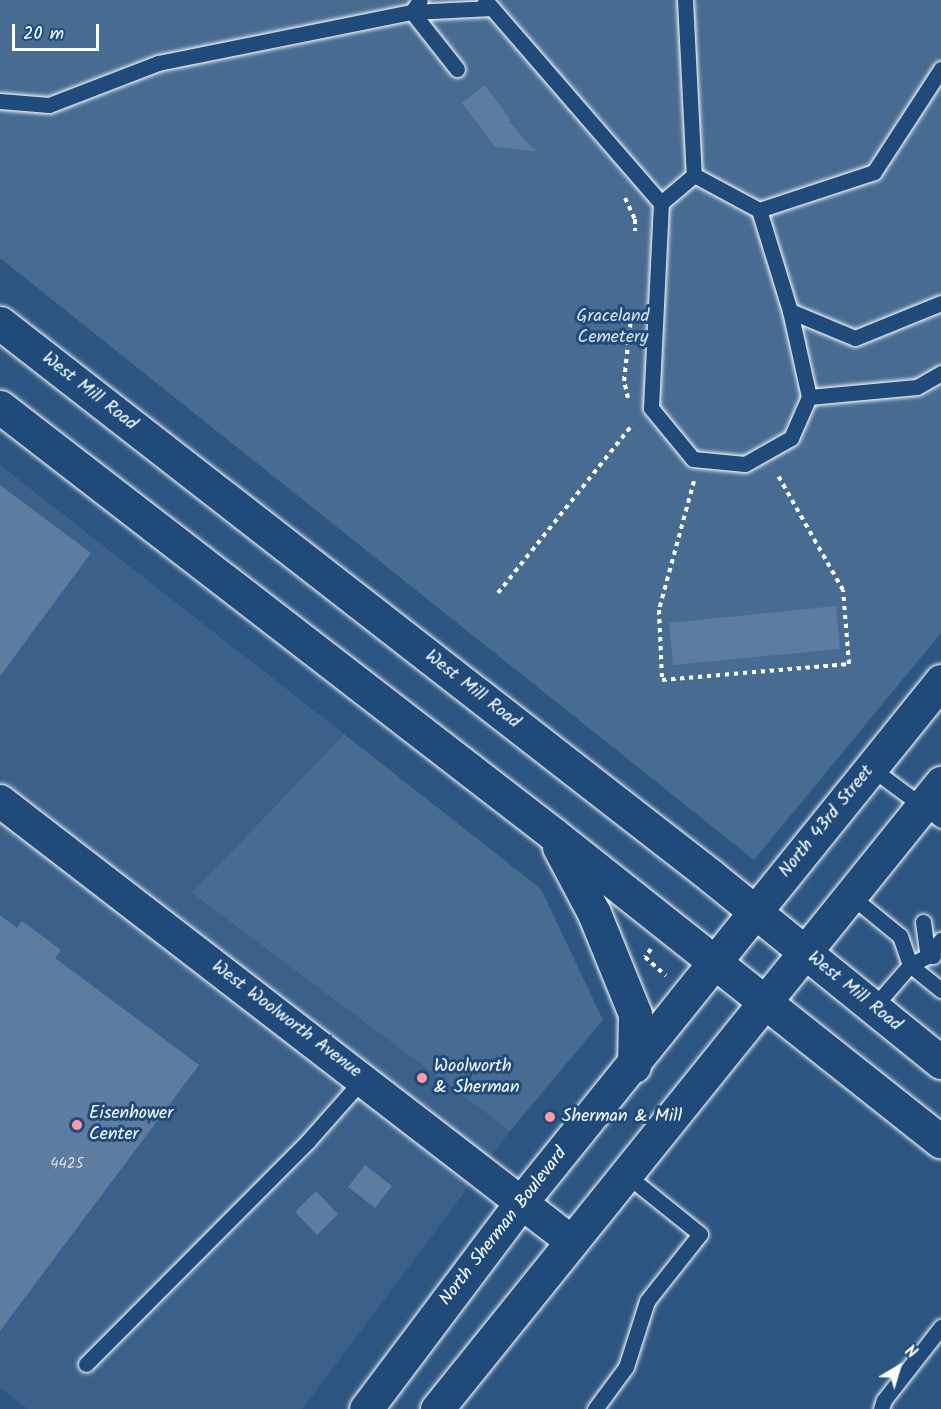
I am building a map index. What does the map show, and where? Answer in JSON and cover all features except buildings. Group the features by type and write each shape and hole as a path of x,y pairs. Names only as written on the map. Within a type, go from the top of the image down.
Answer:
{"main road":[{"name":"West Mill Road","path":"0,323 754,912 941,1062"},
{"path":"0,407 553,834 941,1142"},
{"name":"North 43rd Street","path":"712,962 941,681"},
{"path":"437,1409 851,896 935,804"},
{"path":"553,834 594,913 635,1014 634,1066"},
{"name":"North Sherman Boulevard","path":"366,1409 522,1201 634,1066 712,962"}],"street":[{"name":"West Woolworth Avenue","path":"0,801 571,1241"}],"lane":[{"path":"685,0 694,175"},
{"path":"0,101 49,105 158,63 416,6 488,4 661,203 651,408 693,459 745,464 791,438 809,397 790,311 759,210 694,175"},
{"path":"416,6 457,69"},
{"path":"759,210 874,171 941,69"},
{"path":"661,203 694,175"},
{"path":"790,311 855,338 941,303"},
{"path":"809,397 917,387 941,373"},
{"path":"871,768 935,804"},
{"path":"851,896 900,936 910,965 941,990"},
{"path":"923,922 934,956"},
{"path":"873,1008 910,965 934,956 941,940"},
{"path":"86,1364 308,1141 363,1079"},
{"path":"596,1409 626,1367 647,1301 700,1234 625,1174"},
{"path":"881,1409 884,1400 941,1327"}],"path":[{"path":"633,171 622,191 635,219 635,242"},
{"path":"628,403 624,381 631,312"},
{"path":"631,413 633,424 639,431"},
{"path":"498,593 633,424"},
{"path":"767,477 777,474 784,468"},
{"path":"685,473 694,480 705,482"},
{"path":"694,480 659,610 662,680 849,664 843,590 777,474"},
{"path":"656,941 645,957 666,976"}],"shaded area":[{"path":"0,465 344,734 192,893 510,1131 302,1409 28,1409 0,1388"}],"green space":[{"name":"Graceland Cemetery","path":"0,0 941,0 941,633 754,860 0,258"},
{"path":"344,734 541,889 603,1020 510,1131 192,893"}],"place":[{"name":"Woolworth & Sherman","path":"422,1078"},
{"name":"Sherman & Mill","path":"550,1117"},
{"name":"Eisenhower Center","path":"77,1125"}]}
